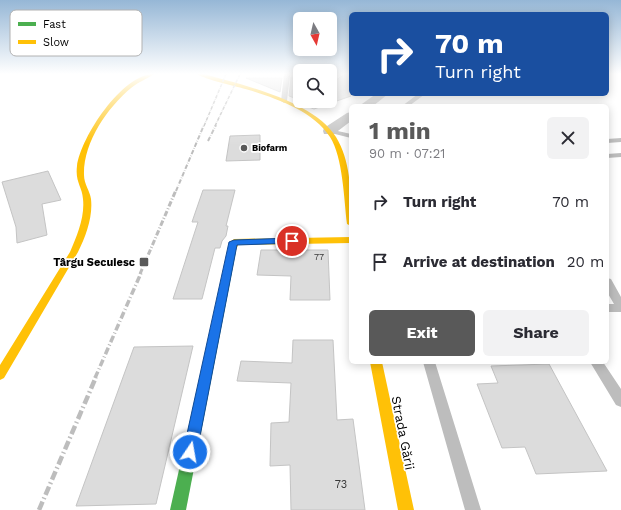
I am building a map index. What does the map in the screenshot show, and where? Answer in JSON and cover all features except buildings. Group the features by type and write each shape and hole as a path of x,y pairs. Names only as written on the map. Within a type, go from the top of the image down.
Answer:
{"street":[{"path":"0,376 81,239 87,219 87,198 80,174 84,156 100,124 120,98"},
{"path":"271,98 284,102 311,116 329,131 347,175 349,200"},
{"path":"368,104 377,98"},
{"path":"329,131 349,119"},
{"path":"178,510 234,242 349,240"},
{"name":"Strada Gării","path":"376,364 406,510"}],"lane":[{"path":"284,98 284,102"},
{"path":"408,104 417,98"},
{"path":"329,131 349,136"},
{"path":"609,141 621,140"},
{"path":"609,156 621,155"},
{"path":"609,286 621,307 609,308"},
{"path":"430,364 473,510"},
{"path":"597,364 621,402"}],"railway":[{"path":"204,126 216,98"},
{"path":"215,126 229,98"},
{"path":"176,191 204,125"},
{"path":"208,141 216,125"},
{"path":"140,274 176,190"},
{"path":"95,378 141,273"},
{"path":"39,510 96,377"}],"traffic: fast":[{"path":"178,510 232,251"}],"traffic: slow":[{"path":"0,375 80,240 87,213 87,199 80,175 81,164 84,153 95,129 118,98"},
{"path":"276,98 309,114 323,125 333,137 343,167 349,209"},
{"path":"232,251 234,242 349,240"},
{"path":"376,364 406,510"}],"place":[{"name":"Biofarm","path":"244,148"},
{"name":"Târgu Secuiesc","path":"144,262"}],"route":[{"path":"190,452 234,242 292,241"}]}
